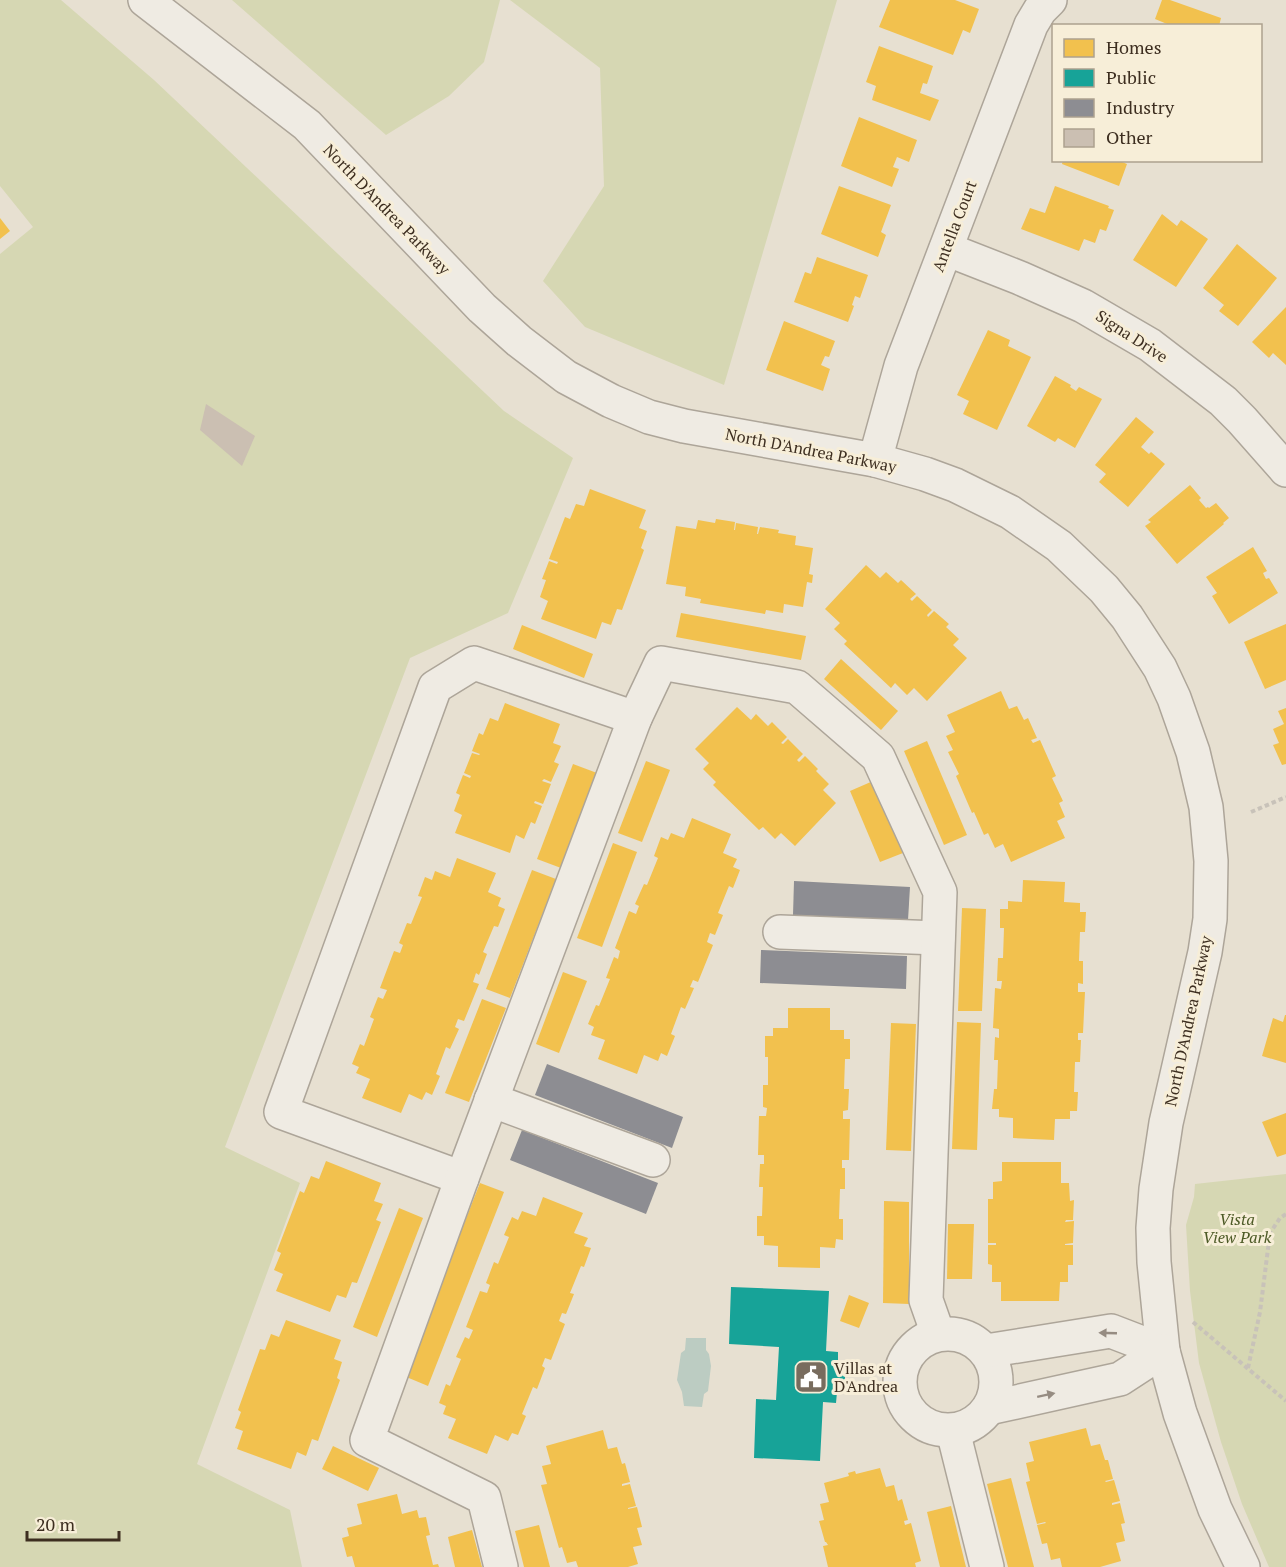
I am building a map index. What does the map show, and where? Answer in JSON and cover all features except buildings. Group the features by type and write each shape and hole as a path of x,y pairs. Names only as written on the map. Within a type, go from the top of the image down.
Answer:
{"street":[{"name":"North D'Andrea Parkway","path":"145,0 307,125 482,308 519,341 566,377 629,410 684,426 875,459 955,485 1010,512 1059,546 1104,590 1127,617 1160,668 1185,727 1206,807 1211,861 1210,919 1205,952 1166,1123 1156,1189 1153,1228 1154,1262 1163,1351 1180,1413 1215,1509 1243,1567"},
{"name":"Antella Court","path":"875,459 902,366 1031,25 1040,10 1050,0"},
{"name":"Signa Drive","path":"946,249 1083,306 1150,345 1222,401 1286,470"},
{"path":"462,1178 280,1112 435,687 474,663 635,718"},
{"path":"501,1567 484,1498 367,1440 462,1178 635,718 662,663 797,687 878,757 940,892 926,1300 938,1334"},
{"path":"780,932 938,938"},
{"path":"492,1100 653,1160"},
{"path":"986,1351 1111,1331 1163,1351"},
{"path":"955,1333 974,1340 986,1351 994,1365 997,1382 996,1393 982,1417 968,1426 953,1431 936,1429 922,1423 909,1412 899,1387 903,1362 909,1352 921,1341 938,1334 955,1333"},
{"path":"989,1408 1120,1379 1163,1351"},
{"path":"953,1431 987,1567"},
{"name":"North D'Andrea Parkway","path":"1215,1509 1225,1567"}],"path":[{"path":"1251,812 1286,797"},
{"path":"1248,1368 1260,1312 1270,1233 1280,1218 1286,1214"},
{"path":"1193,1322 1286,1401"}],"green space":[{"path":"0,0 61,0 154,80 504,411 573,458 508,613 410,658 225,1147 300,1183 197,1464 290,1510 302,1567 0,1567 0,254 33,227 0,186"},
{"path":"232,0 500,0 484,62 449,96 386,135"},
{"path":"510,0 837,0 724,385 585,327 543,281 604,186 600,68"},
{"name":"Vista View Park","path":"1286,1174 1286,1567 1269,1567 1242,1504 1221,1442 1199,1363 1190,1291 1186,1225 1194,1197 1195,1184"}],"shaded area":[{"path":"686,1338 706,1338 706,1350 711,1366 708,1391 704,1394 702,1407 684,1406 677,1380"}],"place":[{"name":"Villas at D'Andrea","path":"811,1377"}]}
